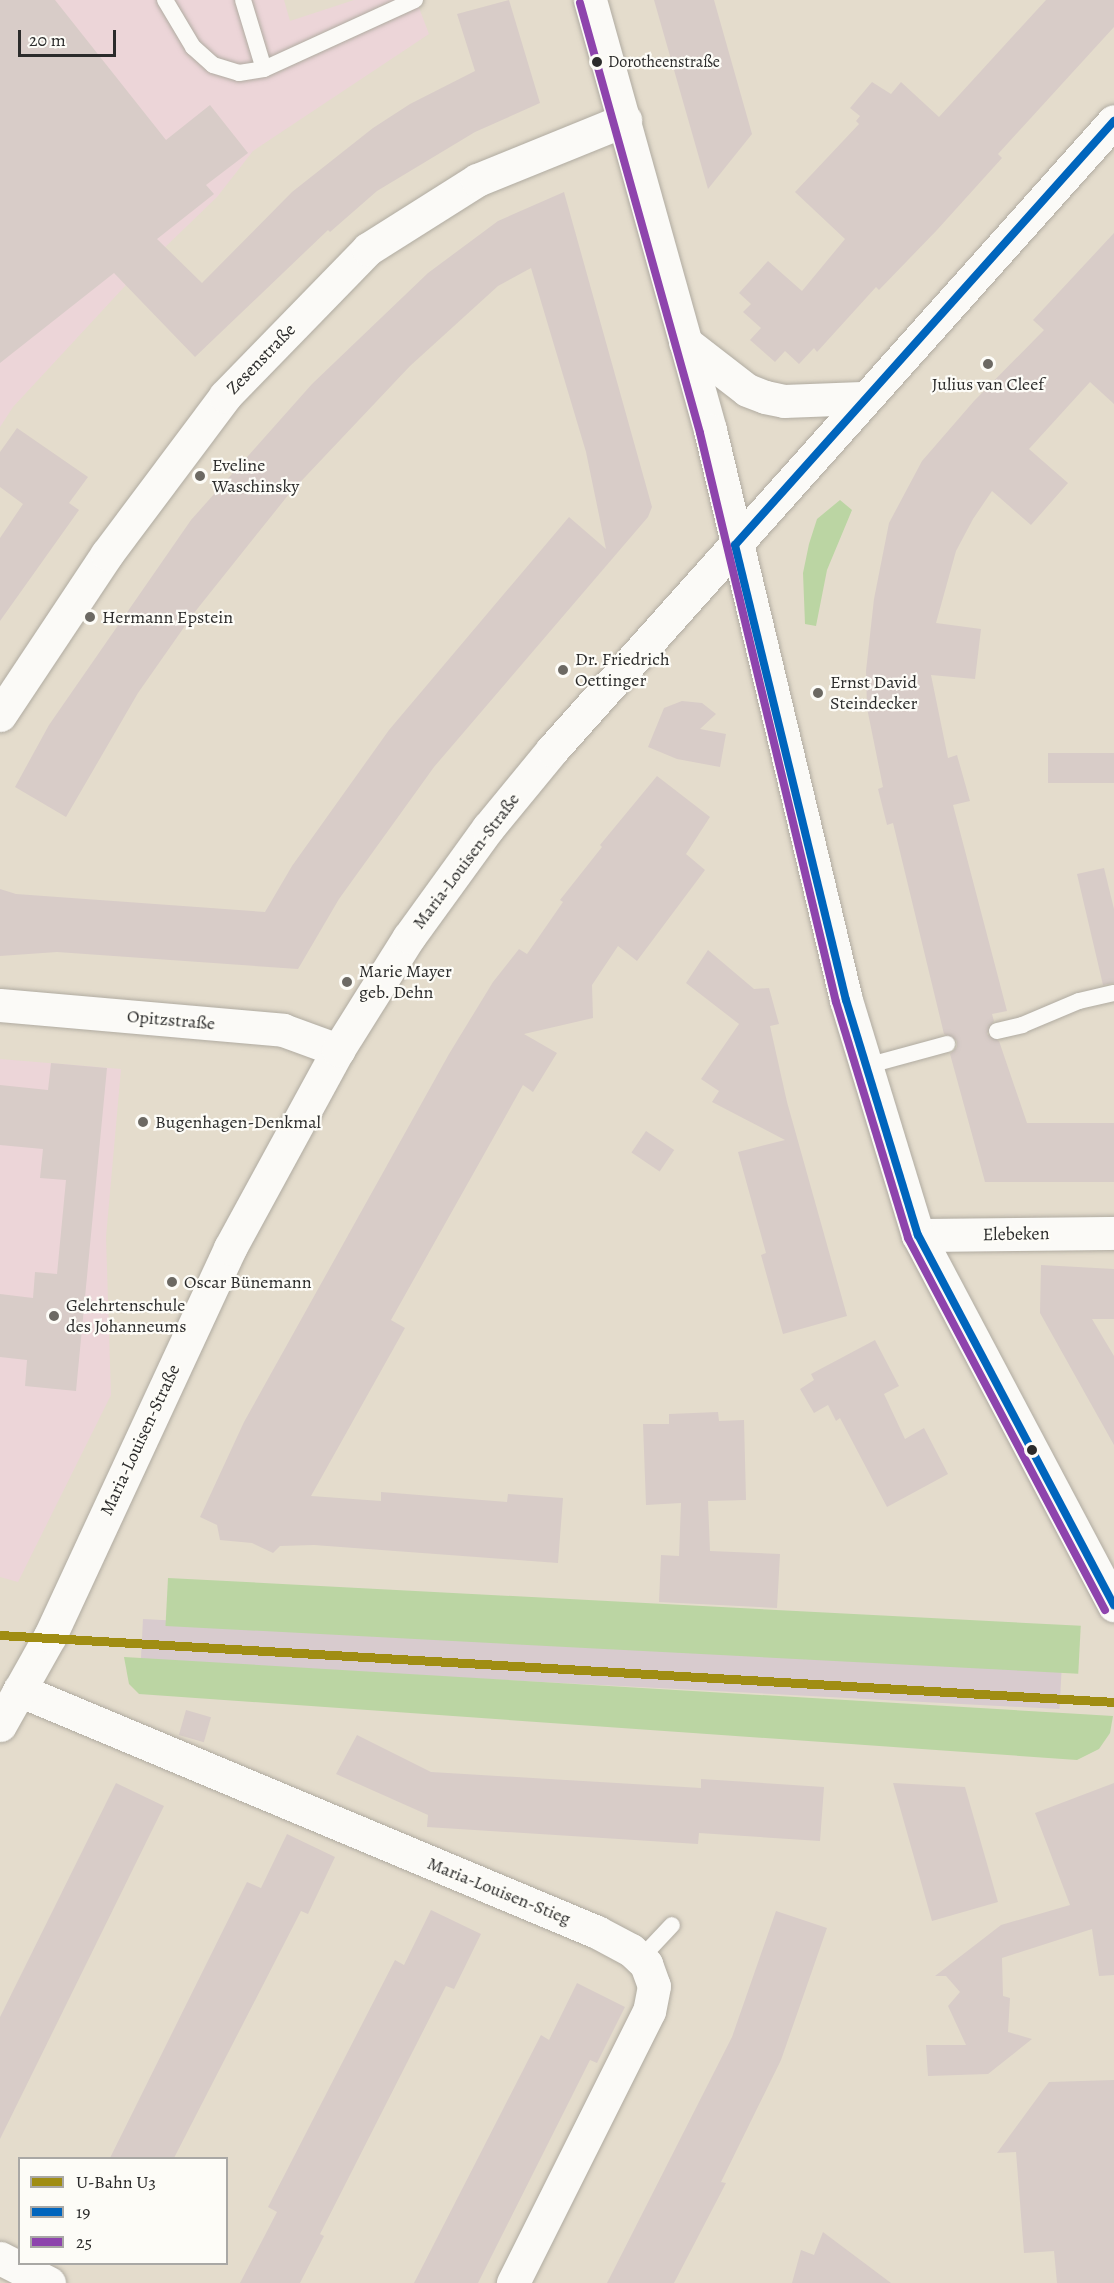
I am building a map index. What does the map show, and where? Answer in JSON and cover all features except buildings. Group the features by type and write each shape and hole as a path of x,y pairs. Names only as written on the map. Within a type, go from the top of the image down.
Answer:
{"street":[{"path":"590,0 710,430 735,545 866,1066 918,1235 1113,1601"},
{"name":"Zesenstraße","path":"0,715 107,554 225,396 368,249 477,180 625,120"},
{"name":"Maria-Louisen-Straße","path":"0,1725 50,1636 230,1248 338,1050 409,937 488,828 862,398 1114,121"},
{"path":"685,342 747,390 765,397 784,401 862,398"},
{"name":"Opitzstraße","path":"0,1005 283,1030 338,1050"},
{"name":"Elebeken","path":"918,1235 1114,1233"},
{"name":"Maria-Louisen-Stieg","path":"19,1690 597,1932 641,1958"},
{"path":"513,2283 649,2011 654,1978 641,1958"},
{"path":"0,2258 49,2283"}],"lane":[{"path":"165,0 193,47 213,65 239,73 264,69 415,0"},
{"path":"243,0 264,69"},
{"path":"997,1031 1022,1025 1079,1000 1114,993"},
{"path":"866,1066 947,1044"},
{"path":"641,1958 672,1925"}],"shaded area":[{"path":"0,0 284,0 290,21 354,0 416,0 429,34 253,151 217,197 126,285 13,407 0,427"},
{"name":"Gelehrtenschule des Johanneums","path":"0,1059 121,1069 106,1237 111,1395 18,1582 0,1577"},
{"path":"143,1619 1062,1667 1060,1709 141,1661"}],"green space":[{"path":"840,500 852,510 827,570 816,626 805,624 803,573 809,544 817,519"},
{"path":"168,1578 1081,1626 1078,1674 165,1626"},
{"path":"124,1657 1113,1716 1110,1733 1099,1749 1077,1760 139,1694 129,1684"}],"metro line":[{"name":"U3","path":"0,1635 1114,1702"}],"transit line":[{"name":"25","path":"580,3 700,433 836,1002 908,1238 1105,1610"},
{"name":"19","path":"735,545 1114,121"},
{"name":"19","path":"735,545 846,1000 918,1235 1114,1605"}],"place":[{"name":"Dorotheenstraße","path":"597,62"},
{"name":"Julius van Cleef","path":"988,364"},
{"name":"Eveline Waschinsky","path":"200,476"},
{"name":"Hermann Epstein","path":"90,617"},
{"name":"Dr. Friedrich Oettinger","path":"563,670"},
{"name":"Ernst David Steindecker","path":"818,693"},
{"name":"Marie Mayer geb. Dehn","path":"347,982"},
{"name":"Bugenhagen-Denkmal","path":"143,1122"},
{"name":"Oscar Bünemann","path":"172,1282"},
{"name":"Gelehrtenschule des Johanneums","path":"54,1316"}]}
